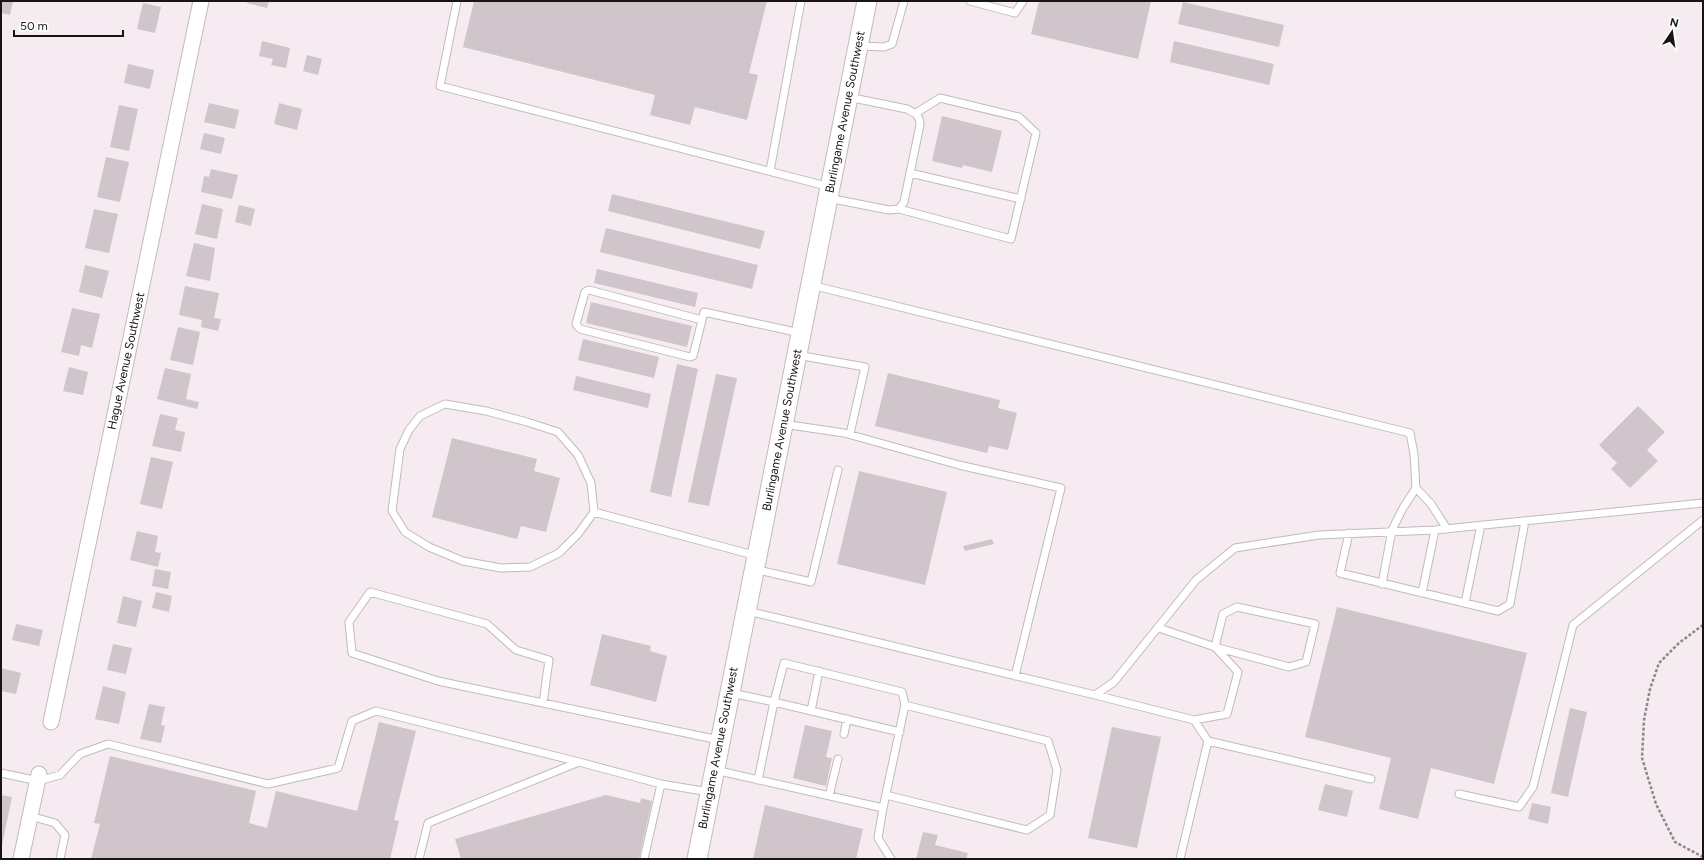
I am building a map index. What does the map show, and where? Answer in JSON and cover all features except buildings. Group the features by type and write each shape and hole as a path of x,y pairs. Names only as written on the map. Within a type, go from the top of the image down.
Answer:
{"street":[{"name":"Hague Avenue Southwest","path":"51,722 201,1"},
{"name":"Burlingame Avenue Southwest","path":"697,859 713,770 756,563 867,1"},
{"path":"21,859 39,777"}],"lane":[{"path":"457,1 440,86 770,171 829,193 889,210 899,209 1012,239 1036,133 1019,117 940,98 916,113"},
{"path":"770,171 801,1"},
{"path":"858,46 884,47 892,44 904,1"},
{"path":"970,1 1015,13 1023,1"},
{"path":"848,97 907,109 916,113 920,119 904,202 899,209"},
{"path":"910,173 1021,199"},
{"path":"811,285 1410,432 1414,454 1416,488 1403,508 1392,530 1382,584"},
{"path":"702,320 589,290 585,292 576,324 580,329 690,357 693,356 702,320 703,313 706,312 801,334"},
{"path":"797,355 866,367 850,434"},
{"path":"445,404 486,411 558,432 578,455 591,483 594,512 578,534 559,553 530,567 501,568 463,561 429,547 405,532 392,511 400,449 409,430 420,416 445,404"},
{"path":"783,424 850,434 959,465 1061,488 1015,676"},
{"path":"594,512 811,582 838,470"},
{"path":"1416,488 1431,504 1447,528"},
{"path":"1095,695 1114,682 1196,580 1235,548 1349,532 1435,530 1703,503"},
{"path":"1459,794 1519,807 1533,787 1573,625 1703,520"},
{"path":"1349,532 1340,573 1498,611 1510,604 1525,521"},
{"path":"1465,604 1481,525"},
{"path":"1422,593 1435,530"},
{"path":"543,703 549,660 516,650 488,624 370,592 349,622 352,653 438,681 543,703 720,740"},
{"path":"1158,628 1215,647 1289,667 1306,662 1315,624 1237,607 1223,614 1215,647"},
{"path":"746,610 1194,720 1227,714 1238,672 1215,647"},
{"path":"758,780 774,702 784,663 902,692 905,705 878,838 891,859"},
{"path":"811,711 819,671"},
{"path":"729,693 774,702 900,732"},
{"path":"886,795 1027,830 1050,815 1057,770 1048,741 905,705"},
{"path":"1,773 39,777 60,775 80,754 108,744 268,784 338,768 352,721 376,711 661,784 709,792"},
{"path":"844,734 847,719"},
{"path":"1194,720 1208,741 1371,779"},
{"path":"1180,859 1208,741"},
{"path":"829,796 838,759"},
{"path":"419,859 428,823 579,762"},
{"path":"713,770 883,808"},
{"path":"644,859 661,784"},
{"path":"30,816 55,823 65,835 60,859"}],"path":[{"path":"1703,625 1679,643 1658,663 1650,689 1644,720 1642,758 1656,804 1675,842 1703,857"}]}
